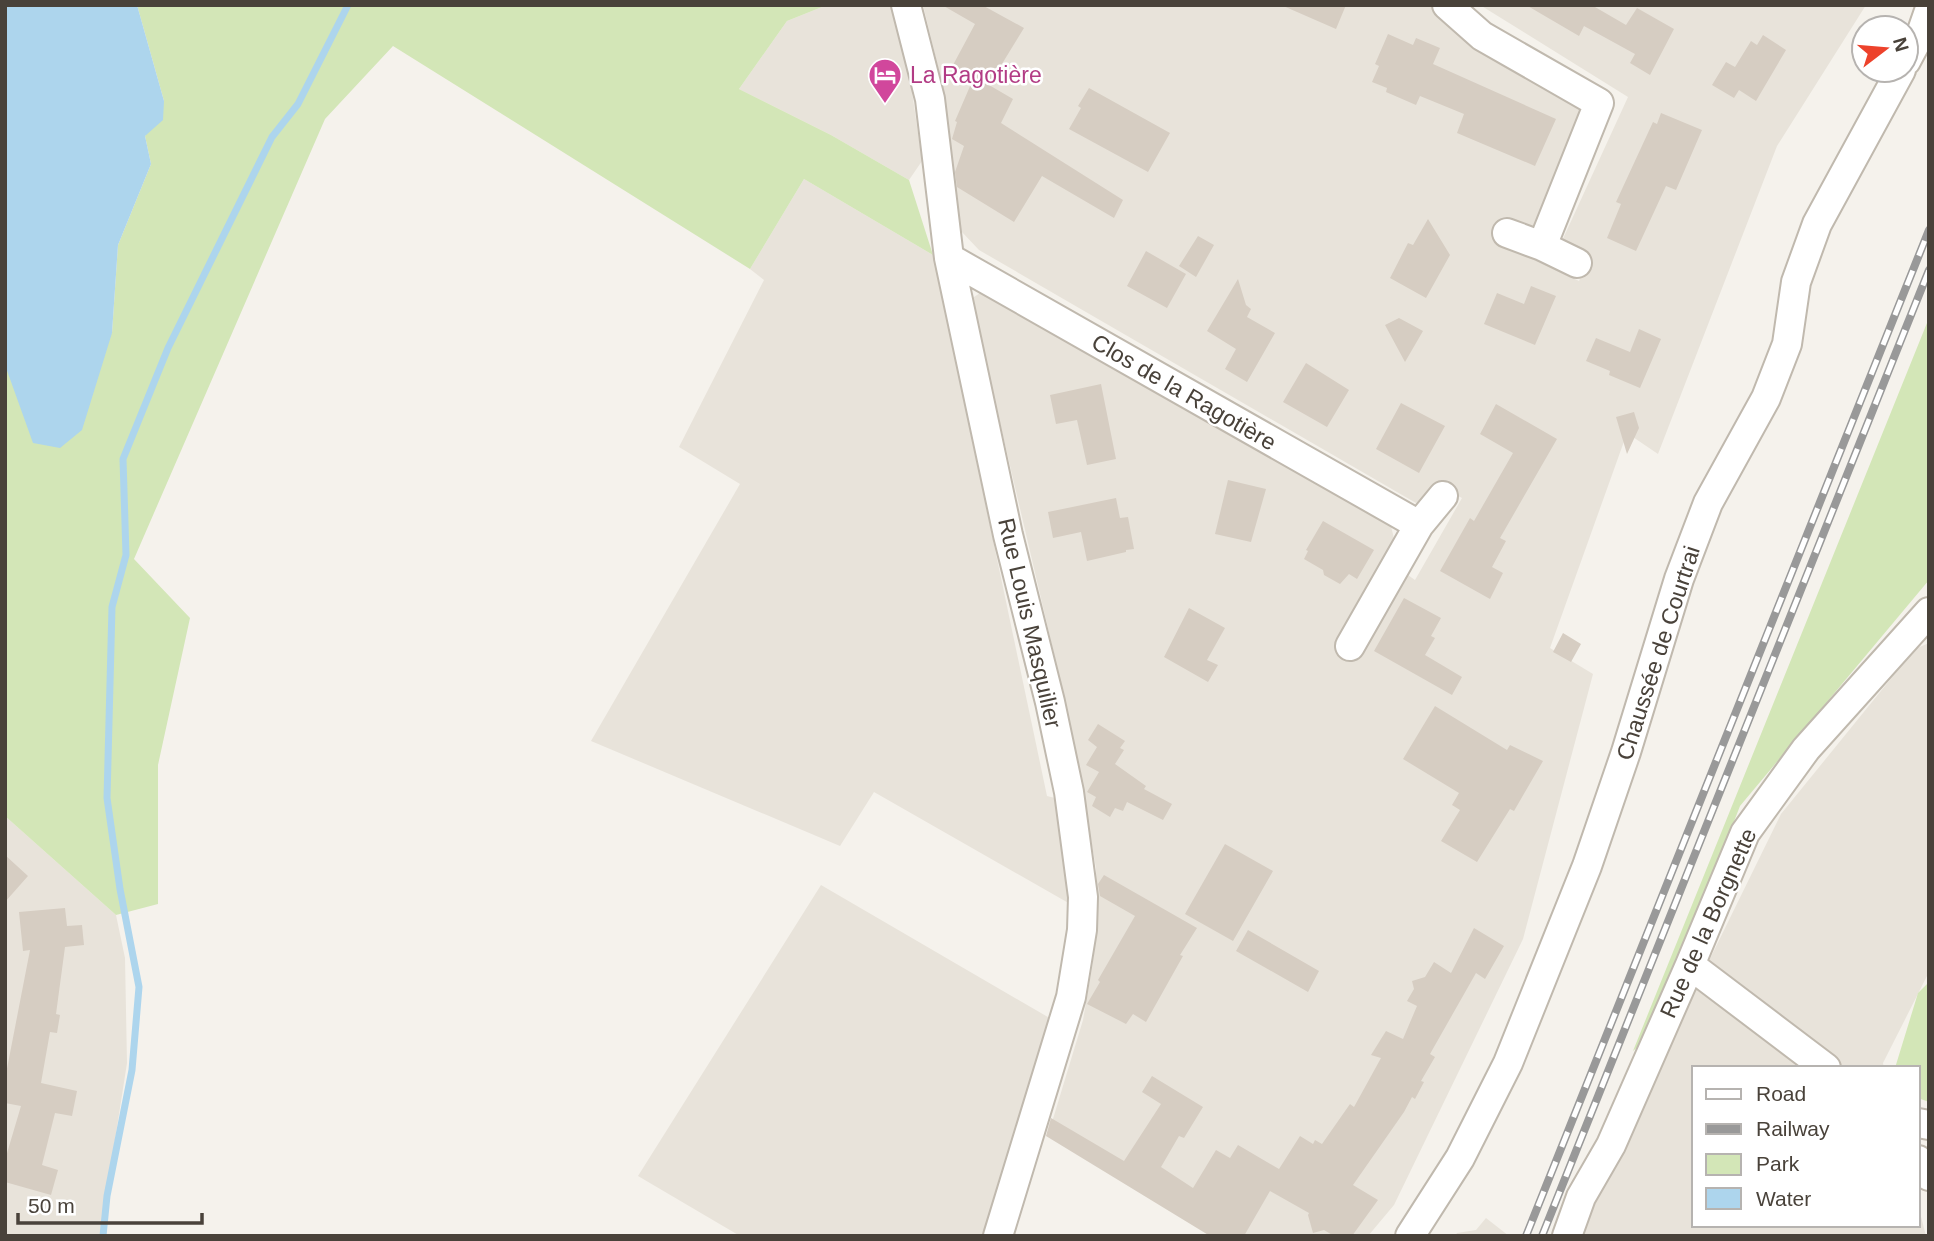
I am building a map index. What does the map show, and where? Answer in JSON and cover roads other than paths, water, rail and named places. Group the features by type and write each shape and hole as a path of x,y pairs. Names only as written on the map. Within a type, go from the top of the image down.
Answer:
{"street":[{"name":"Rue Louis Masquilier","path":"906,5 930,99 949,258 1009,535 1053,715 1069,792 1083,897 1082,930 1071,996 998,1236"},
{"path":"1447,5 1482,36 1599,103 1542,246"},
{"path":"1920,35 1929,11"},
{"name":"Chaussée de Courtrai","path":"1410,1236 1460,1158 1508,1063 1587,866 1689,553 1708,503 1766,398 1787,344 1796,282 1817,224 1893,84"},
{"path":"1507,233 1577,263"},
{"name":"Clos de la Ragotière","path":"949,258 1419,525"},
{"path":"1350,646 1419,525 1443,496"},
{"name":"Rue de la Borgnette","path":"1567,1236 1581,1197 1611,1145 1745,833 1806,749 1929,612"},
{"path":"1690,965 1823,1066"}],"water":[{"path":"5,5 137,5 164,101 163,120 145,136 151,164 118,245 112,333 82,430 60,448 33,443 5,365"}],"waterway":[{"path":"103,1236 107,1196 132,1070 139,987 120,889 107,798 112,607 126,555 123,459 168,348 272,137 298,104 348,5"}],"railway":[{"path":"1526,1236 1929,230"},
{"path":"1542,1236 1929,270"}],"place":[{"name":"La Ragotière","path":"885,105"}]}
